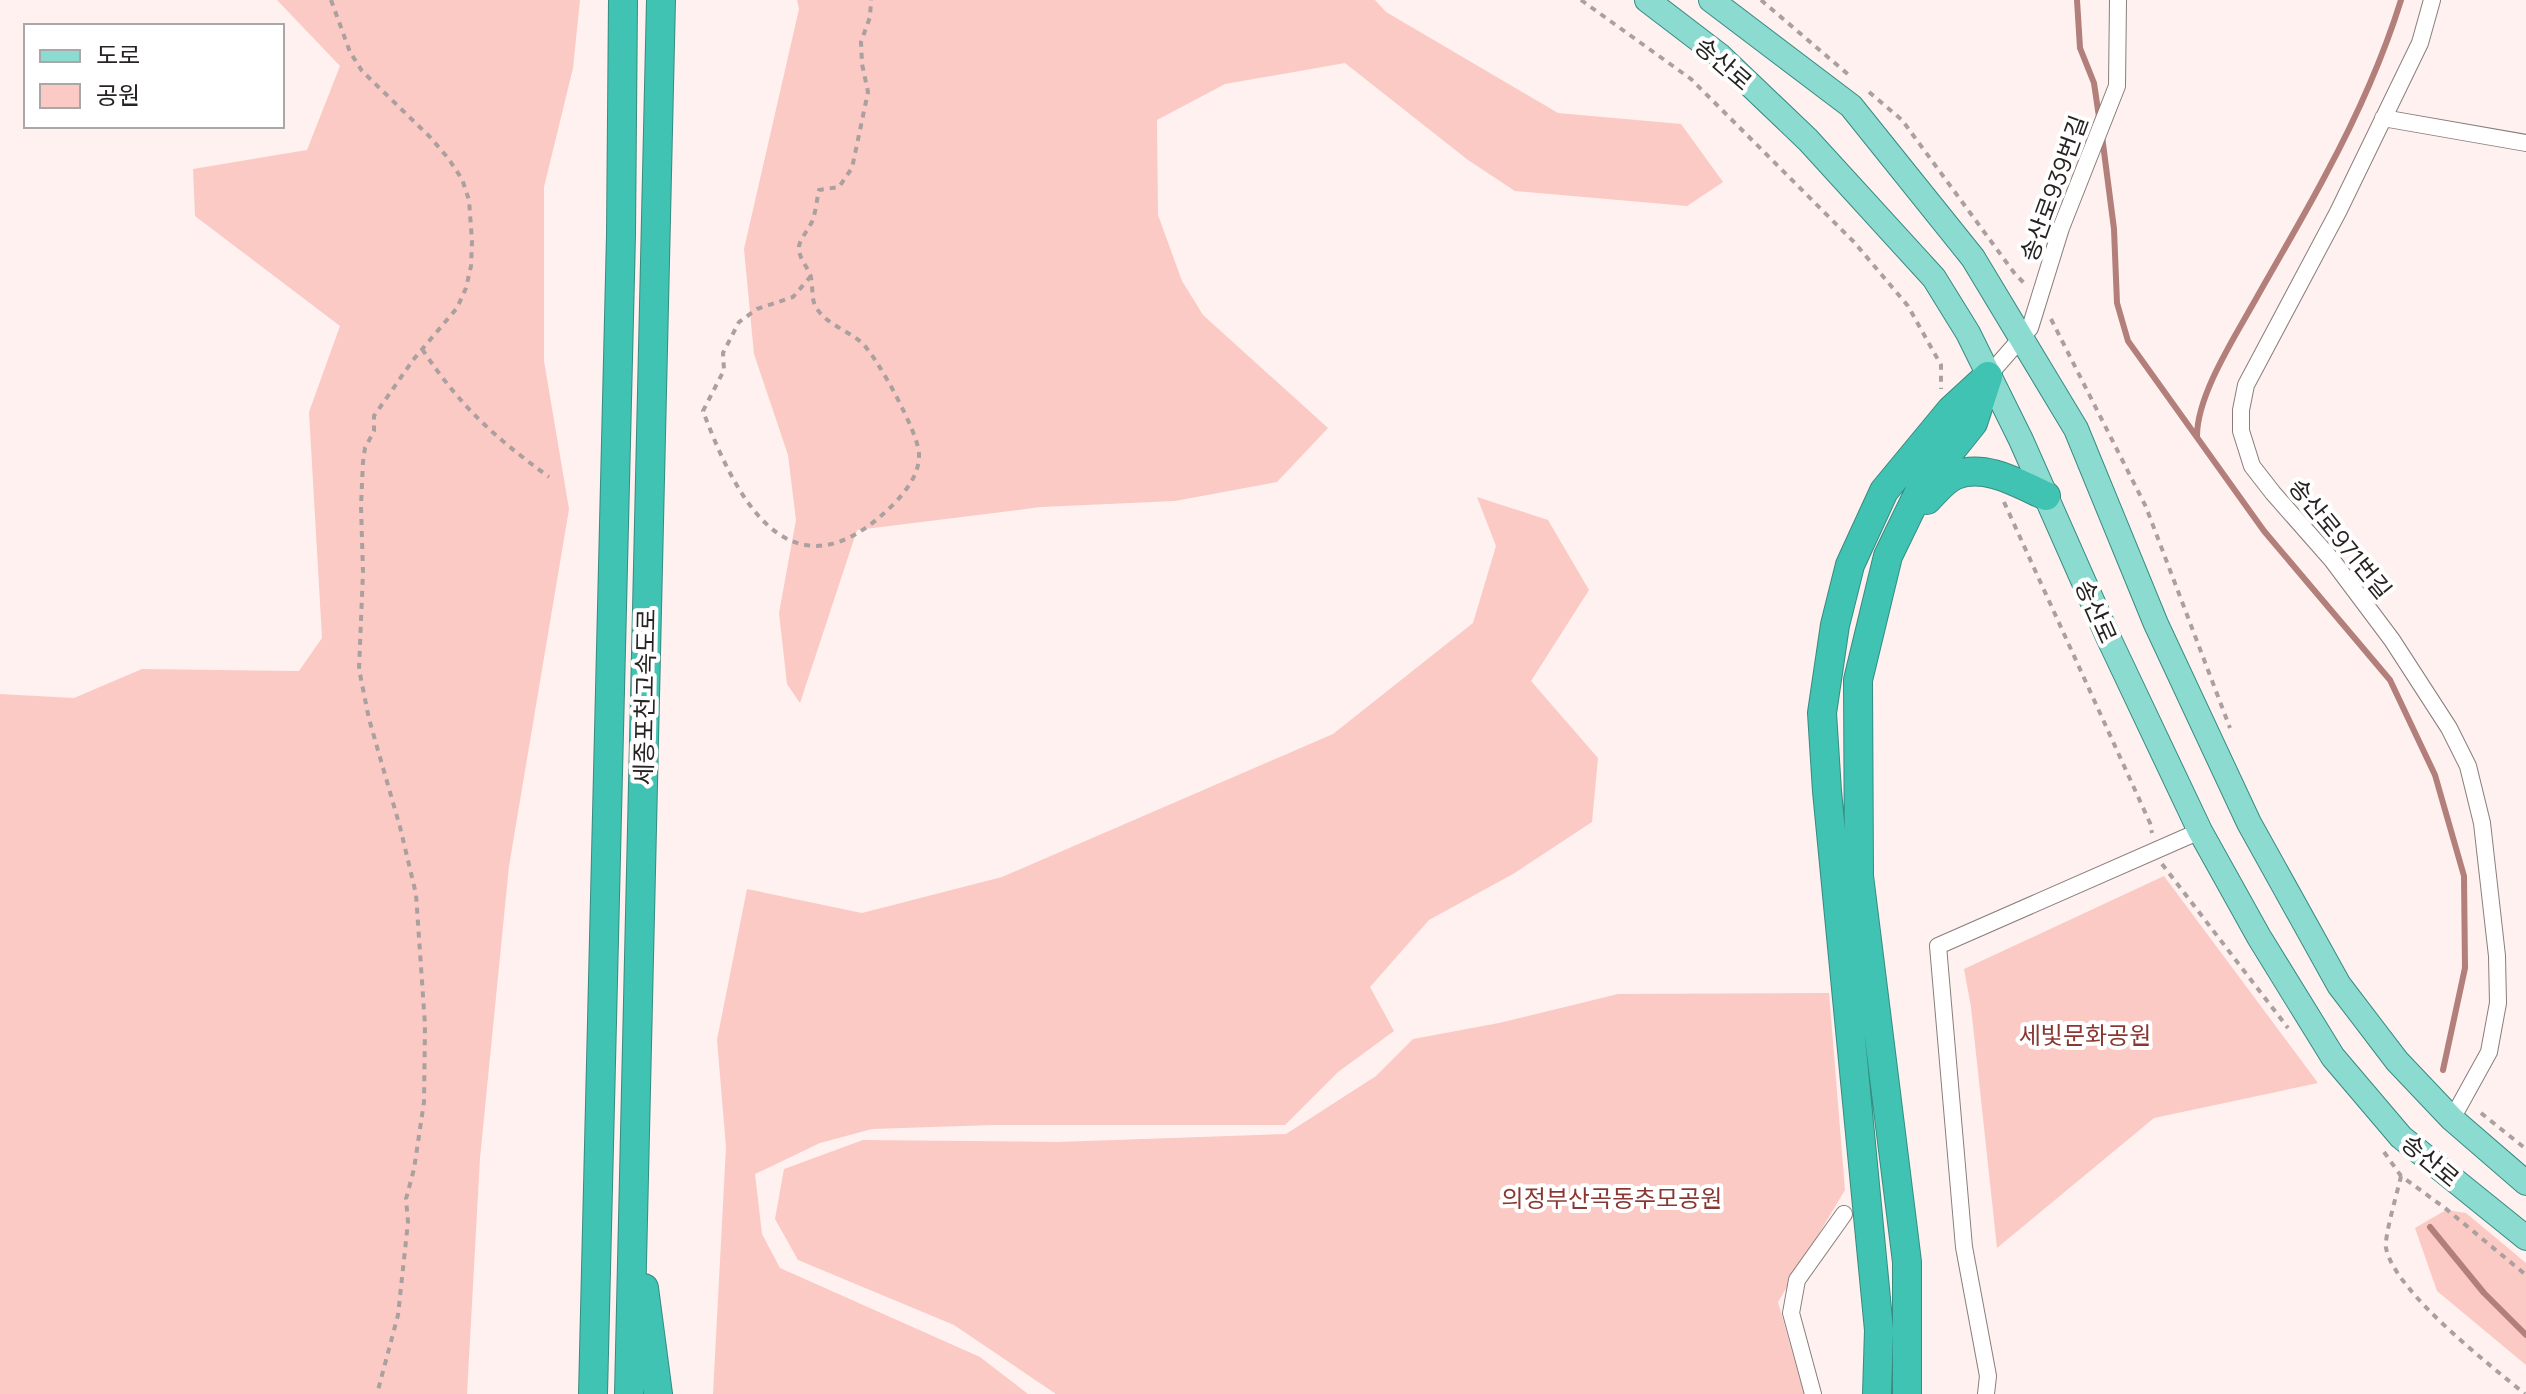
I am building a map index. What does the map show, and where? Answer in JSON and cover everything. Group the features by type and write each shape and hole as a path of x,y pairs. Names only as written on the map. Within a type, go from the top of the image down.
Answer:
{"highway":[{"name":"세종포천고속도로","path":"593,1394 621,235 623,0"},
{"name":"세종포천고속도로","path":"629,1394 661,0"},
{"path":"1877,1394 1879,1330 1822,713 1835,625 1850,565 1884,491 1955,406 1988,376"},
{"path":"1907,1394 1907,1262 1859,876 1858,680 1888,556 1921,488 1973,423 1988,376"},
{"path":"1893,545 1926,501 1954,475 1978,471 2046,496"},
{"path":"632,1193 658,1394"}],"main road":[{"name":"송산로","path":"1647,0 1719,55 1808,140 1934,278 1968,333 2021,440 2109,639 2200,831 2259,937 2333,1057 2401,1137 2526,1238"},
{"name":"송산로","path":"1711,0 1851,106 1973,258 2076,429 2156,624 2249,823 2339,985 2397,1061 2452,1119 2526,1183"}],"street":[{"name":"송산로939번길","path":"1988,376 2030,328 2070,206 2117,86 2118,0"},
{"name":"송산로971번길","path":"2432,0 2420,43 2338,212 2246,385 2241,431 2252,466 2332,560 2392,640 2449,728 2468,766 2482,823 2497,956 2498,1003 2489,1052 2452,1119"},
{"path":"2383,118 2526,143"},
{"path":"1986,1394 1988,1376 1964,1247 1938,946 2200,831"},
{"path":"1813,1394 1791,1313 1797,1280 1844,1214"}],"path":[{"path":"331,0 350,52 362,71 448,158 466,189 472,241 466,288 450,318 422,349 374,416 374,431 365,448 363,462 359,669 369,719 416,894 425,1025 424,1102 406,1199 408,1222 398,1315 377,1394"},
{"path":"811,276 793,297 757,309 739,322 723,353 724,370 703,411 723,461 752,509 784,538 810,546 836,543 871,525 903,493 916,472 919,459 915,433 870,353 861,341 830,322 816,308 811,276 801,259 799,246 813,221 819,190 839,187 852,168 868,92 861,42 870,17 871,0"},
{"path":"1581,0 1691,79 1854,242 1908,306 1941,365 1940,392 1955,406"},
{"path":"422,349 444,381 481,423 549,477"},
{"path":"1997,476 2003,499 2150,823 2155,851 2288,1029"},
{"path":"2376,1142 2401,1176 2526,1275"},
{"path":"2401,1176 2386,1247 2401,1277 2451,1332 2525,1394"}],"green space":[{"path":"277,0 580,0 573,68 544,187 544,361 569,509 509,866 480,1158 467,1394 0,1394 0,694 74,698 142,669 299,671 322,638 309,412 340,326 195,216 193,169 307,150 340,66"},
{"path":"797,0 1375,0 1386,12 1558,113 1681,124 1723,182 1687,206 1515,191 1468,160 1345,63 1225,84 1157,120 1158,215 1182,281 1203,315 1328,428 1277,482 1175,501 1041,507 857,530 800,703 787,684 779,613 796,520 788,455 754,354 744,249 799,9"},
{"path":"1477,497 1548,520 1589,590 1531,681 1598,758 1592,822 1513,874 1429,920 1370,987 1394,1031 1338,1072 1285,1125 993,1125 872,1129 820,1143 755,1174 762,1234 780,1268 980,1357 1028,1394 713,1394 726,1147 717,1040 747,889 862,913 1002,877 1333,734 1473,623 1496,546"},
{"name":"세빛문화공원","path":"2164,876 2318,1083 2154,1118 1997,1248 1971,1007 1964,969"},
{"name":"의정부산곡동추모공원","path":"1829,993 1845,1190 1778,1302 1804,1394 1056,1394 954,1325 798,1260 775,1219 784,1169 863,1140 1058,1142 1286,1134 1376,1076 1413,1039 1499,1023 1618,994"},
{"path":"2446,1210 2466,1213 2526,1263 2526,1365 2437,1291 2415,1228"}],"waterway":[{"path":"2077,0 2080,48 2094,83 2099,117"},
{"path":"2197,436 2203,402 2210,384 2348,132 2377,67 2401,0"},
{"path":"2102,136 2114,229 2117,303 2128,341 2264,531 2390,680 2435,775 2464,876 2465,968 2443,1070"},
{"path":"2430,1227 2484,1293 2526,1335"}]}
